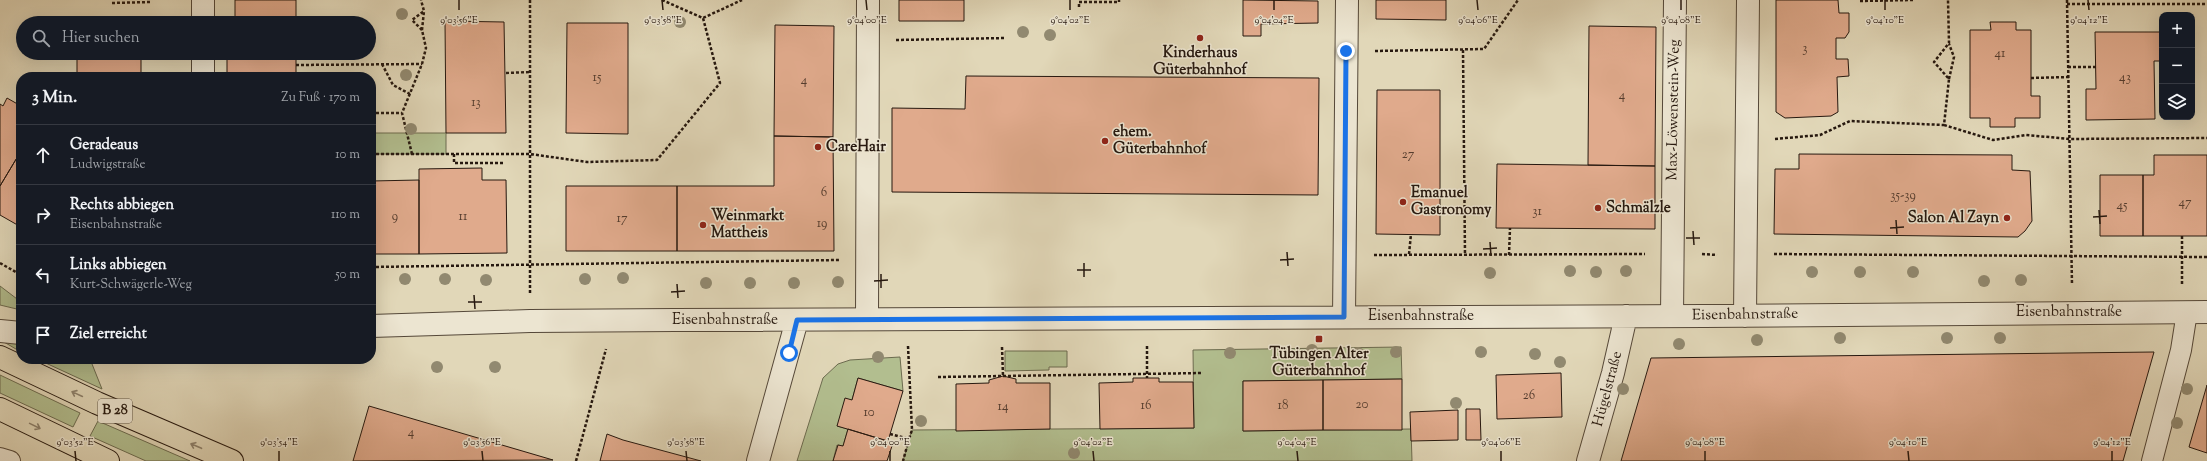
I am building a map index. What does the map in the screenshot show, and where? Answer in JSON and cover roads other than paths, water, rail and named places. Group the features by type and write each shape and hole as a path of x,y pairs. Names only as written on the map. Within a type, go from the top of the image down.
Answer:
{"main road":[{"name":"B 28","path":"0,357 90,400 232,461"},
{"path":"0,409 108,461"}],"street":[{"path":"203,0 203,16"},
{"path":"867,319 868,0"},
{"path":"1344,317 1346,0"},
{"name":"Max-Löwenstein-Weg","path":"1672,316 1675,0"},
{"path":"1745,316 1748,0"},
{"path":"203,60 203,72"},
{"name":"Eisenbahnstraße","path":"376,326 530,321 1745,316 2192,312"},
{"name":"Hügelstraße","path":"1588,461 1613,373 1626,316"},
{"path":"758,461 797,320"},
{"path":"0,331 16,333"}],"lane":[{"path":"2152,461 2192,312"},
{"path":"0,458 10,461"}],"place":[{"name":"Kinderhaus Güterbahnhof","path":"1200,38"},
{"name":"ehem. Güterbahnhof","path":"1105,141"},
{"name":"CareHair","path":"818,147"},
{"name":"Emanuel Gastronomy","path":"1403,202"},
{"name":"Schmälzle","path":"1598,208"},
{"name":"Salon Al Zayn","path":"2007,218"},
{"name":"Weinmarkt Mattheis","path":"703,225"},
{"name":"Tübingen Alter Güterbahnhof","path":"1319,339"}]}
